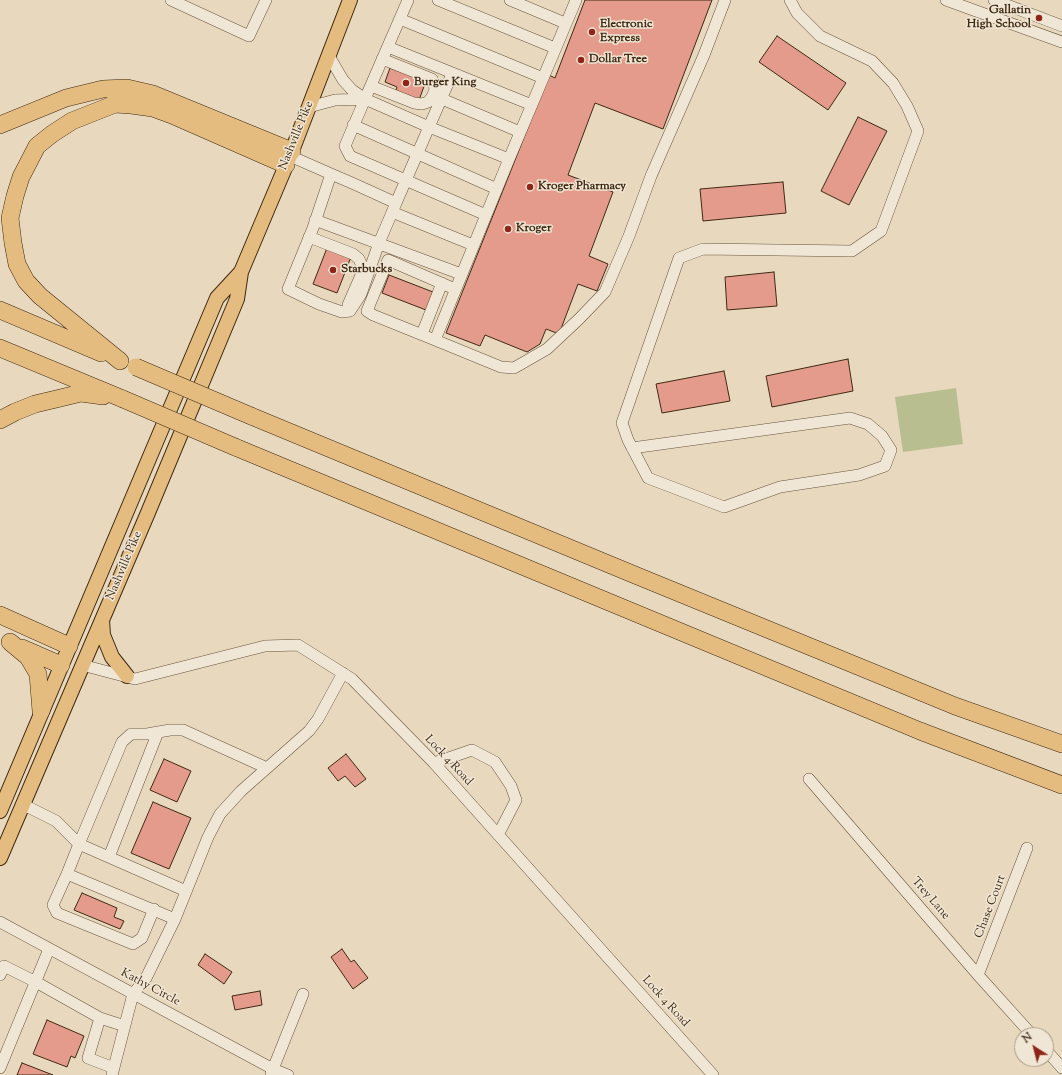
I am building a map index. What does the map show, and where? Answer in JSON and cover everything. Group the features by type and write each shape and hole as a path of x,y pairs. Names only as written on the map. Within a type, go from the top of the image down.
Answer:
{"highway":[{"path":"0,125 66,98 103,89 127,88 153,94 289,157"},
{"path":"128,364 40,296 26,281 17,264 10,218 20,177 37,146 72,121 115,104 153,108 289,157"},
{"path":"0,310 251,416 955,706 1062,744"},
{"path":"0,348 920,731 1062,785"},
{"path":"0,420 34,404 80,393 123,399"},
{"path":"0,615 69,646"},
{"path":"5,640 61,666"},
{"path":"5,640 28,657 38,674 42,711"}],"main road":[{"name":"Nashville Pike","path":"0,858 237,299 241,272 289,157 350,0"},
{"name":"Nashville Pike","path":"0,812 217,298 241,272"},
{"path":"102,619 103,635 112,657 127,676"},
{"path":"69,646 82,664"},
{"path":"61,666 82,664"}],"street":[{"path":"171,0 249,36 266,0"},
{"path":"408,0 345,146 350,156 486,215"},
{"path":"438,0 555,48"},
{"path":"510,0 565,23"},
{"path":"435,340 496,188 576,0"},
{"path":"455,289 388,260 367,311 373,315 501,367 514,368 547,349 605,292 629,236 651,176 704,56 725,0"},
{"path":"632,448 850,418 868,424 882,436 891,450 885,466 859,475 780,487 724,507 648,478 632,448 622,423 679,258 704,249 852,250 881,231 918,131 907,106 893,84 872,61 820,36 797,13 790,0"},
{"path":"946,0 1062,42"},
{"path":"994,0 1062,26"},
{"path":"400,19 543,78"},
{"path":"388,47 532,105"},
{"path":"329,56 343,80 352,90 365,99 429,127 509,159"},
{"path":"371,86 414,103 422,104 428,102 432,97 434,83 432,79 382,59"},
{"path":"331,174 326,202 315,220 288,290 319,304 342,312 350,311 361,294 379,242 452,74"},
{"path":"309,107 335,100 365,99"},
{"path":"442,99 520,132"},
{"path":"353,125 496,188"},
{"path":"289,157 331,174 394,208 473,245"},
{"path":"315,220 379,242 461,274"},
{"path":"309,237 353,254 360,260 362,273 345,311"},
{"path":"408,269 413,255"},
{"path":"422,334 442,283"},
{"path":"361,294 372,298"},
{"name":"Lock 4 Road","path":"82,664 136,679 265,646 298,645 343,673 352,679 434,763 713,1075"},
{"path":"100,1018 88,1058 113,1071 133,994 146,978 175,919 208,838 220,814 241,791 309,731 318,719 343,673"},
{"path":"154,909 142,938 133,944 57,913 53,905 122,742 131,734 183,730 267,768"},
{"path":"109,857 158,732"},
{"path":"434,763 472,750 495,762 511,786 516,800 498,835"},
{"name":"Trey Lane","path":"809,779 1025,1027"},
{"path":"22,804 56,821 79,844 186,891"},
{"name":"Chase Court","path":"978,975 1028,848"},
{"path":"67,874 175,919"},
{"name":"Kathy Circle","path":"0,922 133,994 271,1072 288,1075"},
{"path":"0,1068 49,949"},
{"path":"0,976 4,966 100,1018 125,1026"},
{"path":"271,1072 303,994"},
{"path":"1054,1059 1062,1068"}],"green space":[{"path":"956,388 963,444 903,452 895,397"}],"building":[{"path":"585,0 712,0 663,129 595,103 568,175 613,192 589,256 608,264 597,291 578,284 559,334 546,329 540,344 527,352 485,335 480,346 446,333 549,75 555,78"},
{"path":"777,36 846,83 828,110 759,62"},
{"path":"390,68 426,81 419,100 396,91 397,87 385,82"},
{"path":"858,117 887,131 849,205 821,191"},
{"path":"783,182 786,213 703,221 700,189"},
{"path":"327,248 351,257 337,293 313,284"},
{"path":"774,272 777,306 727,310 725,277"},
{"path":"389,275 433,292 426,310 382,293"},
{"path":"848,359 853,391 772,407 766,376"},
{"path":"724,371 730,401 662,413 656,384"},
{"path":"346,754 366,779 355,787 345,776 338,781 328,768"},
{"path":"164,759 191,771 177,802 150,790"},
{"path":"153,802 191,818 169,869 131,853"},
{"path":"82,893 117,908 114,917 124,921 120,929 74,910"},
{"path":"342,949 351,962 354,960 368,978 353,989 331,957"},
{"path":"205,954 232,972 224,984 198,965"},
{"path":"260,991 262,1005 235,1010 232,996"},
{"path":"47,1020 84,1036 75,1058 71,1056 67,1067 33,1054"},
{"path":"22,1063 53,1075 17,1075"}],"place":[{"name":"Gallatin High School","path":"1039,18"},
{"name":"Electronic Express","path":"592,32"},
{"name":"Dollar Tree","path":"581,60"},
{"name":"Burger King","path":"406,83"},
{"name":"Kroger Pharmacy","path":"530,187"},
{"name":"Kroger","path":"508,229"},
{"name":"Starbucks","path":"333,270"}]}
